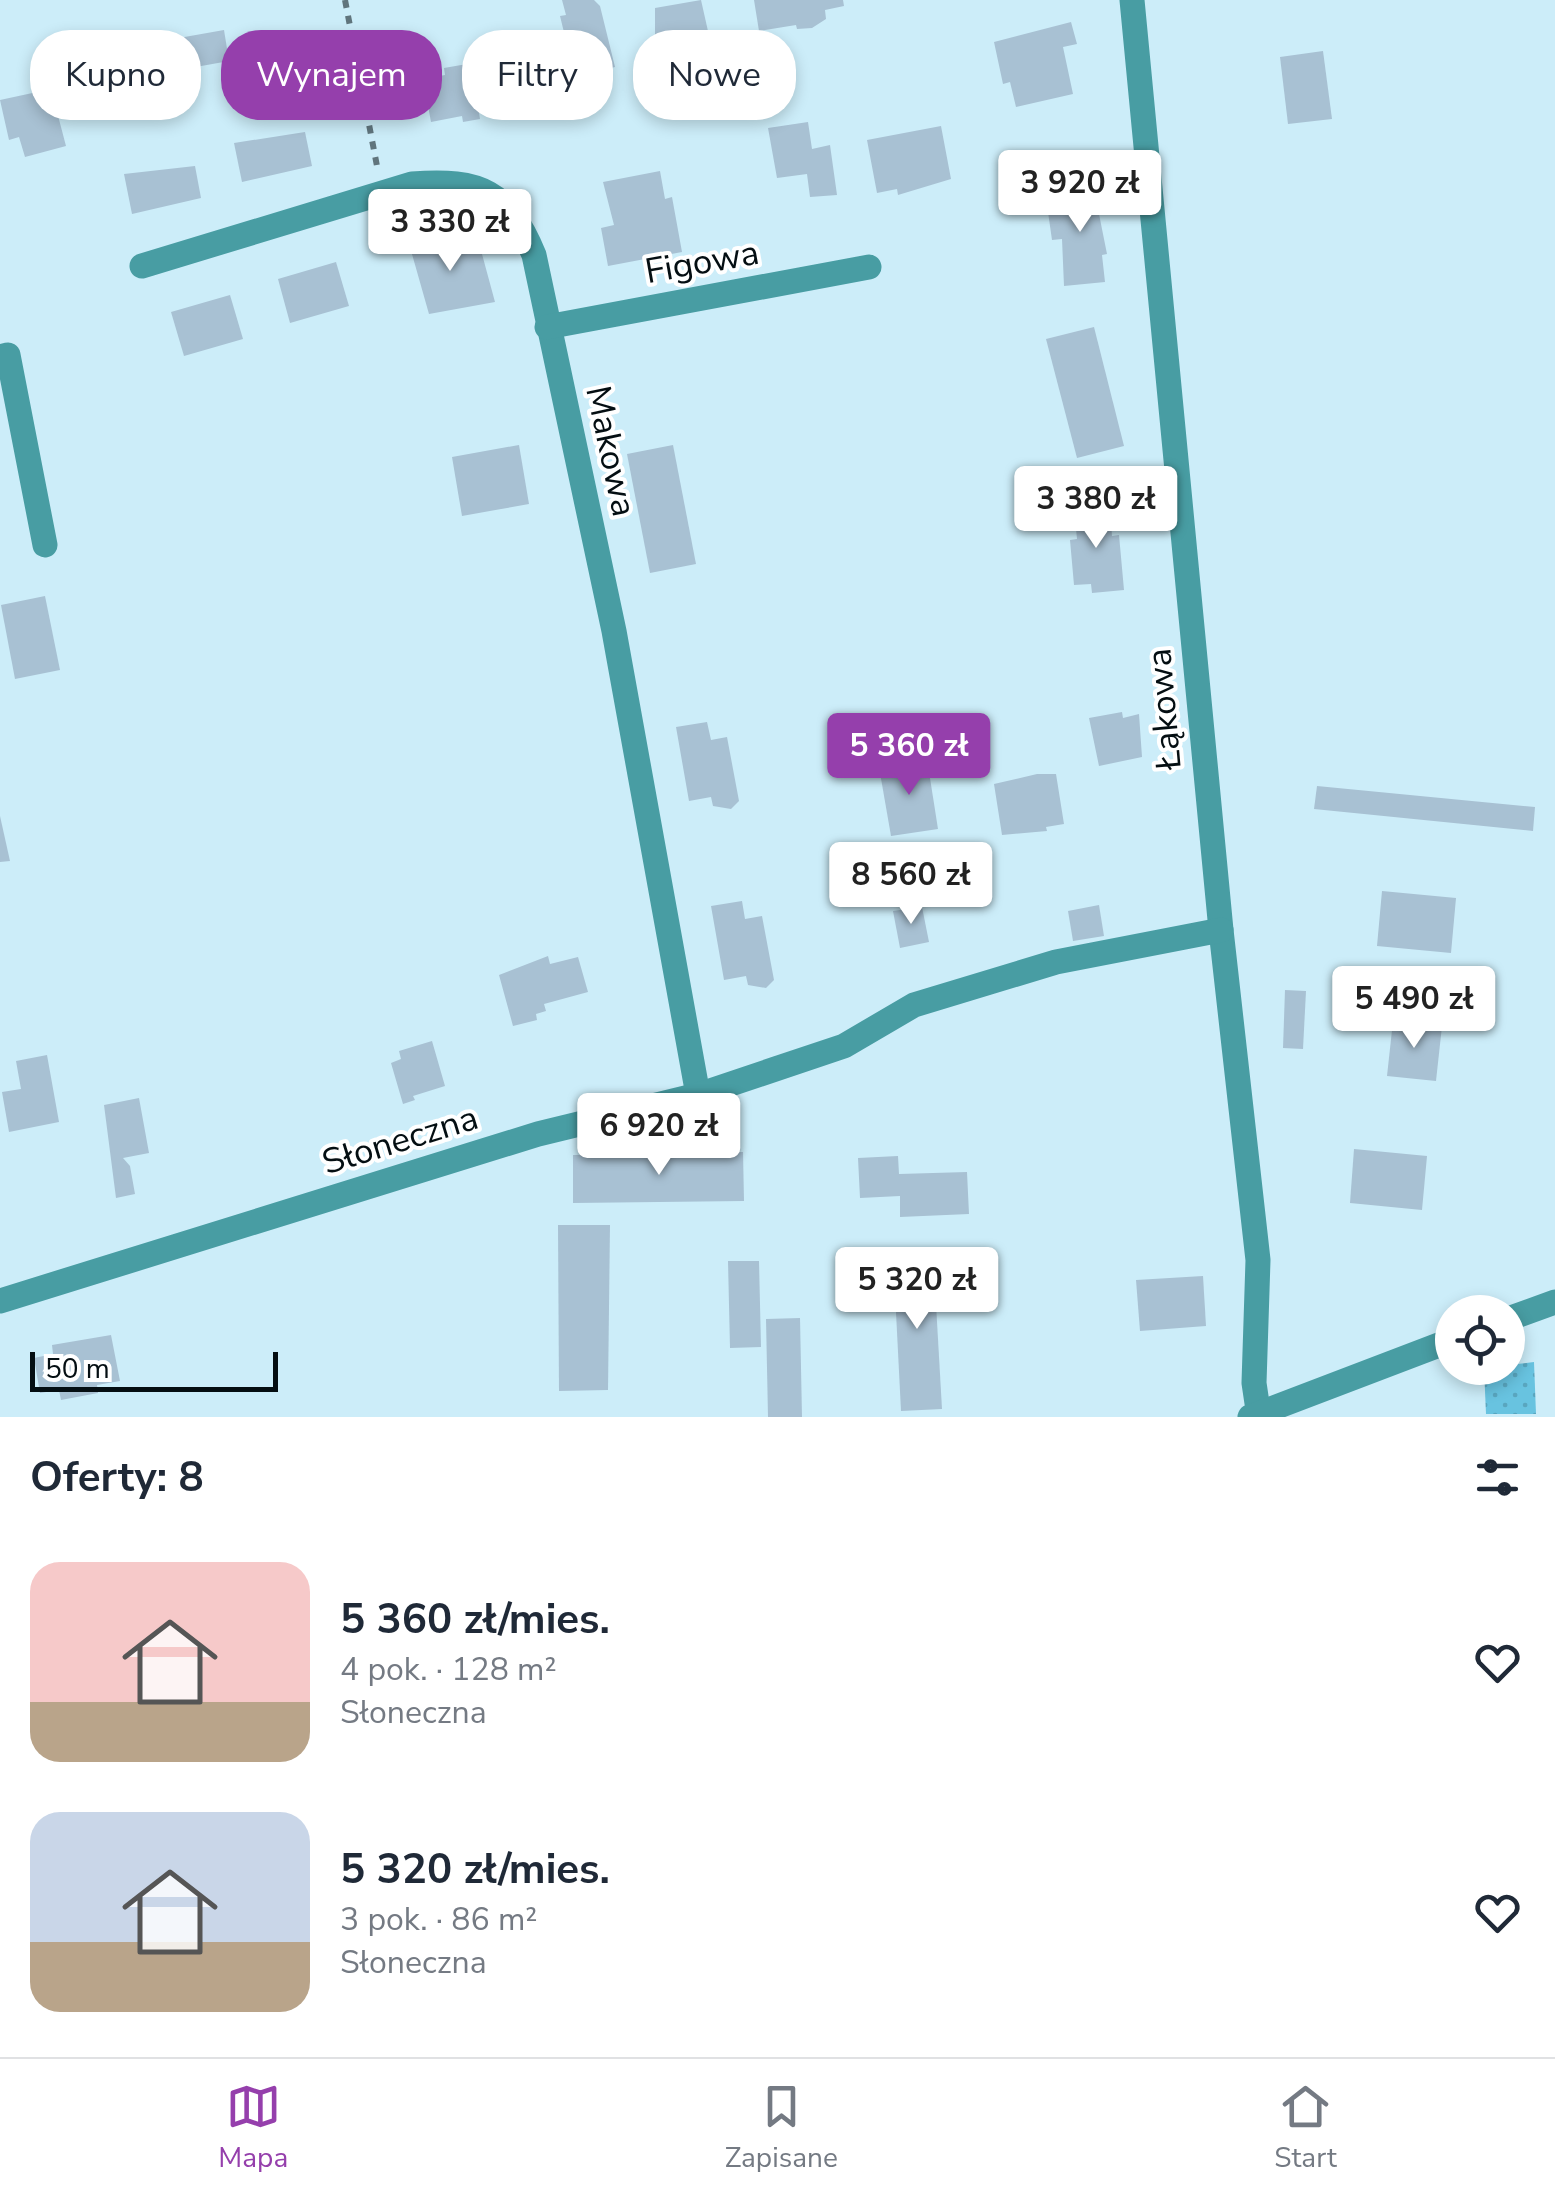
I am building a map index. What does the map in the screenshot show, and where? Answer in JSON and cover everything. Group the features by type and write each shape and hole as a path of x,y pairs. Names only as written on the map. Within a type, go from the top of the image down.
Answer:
{"street":[{"name":"Łąkowa","path":"1132,0 1220,930 1258,1260 1254,1414"},
{"name":"Makowa","path":"142,266 412,184 453,181 492,195 518,216 534,255 614,631 698,1095"},
{"name":"Figowa","path":"547,326 869,267"},
{"path":"0,357 8,355 45,545"},
{"name":"Słoneczna","path":"0,1300 538,1134 698,1095 844,1046 914,1004 1056,962 1220,930"},
{"path":"1525,1313 1555,1302"},
{"path":"1254,1414 1435,1346"}],"path":[{"path":"345,0 382,193"}],"shaded area":[{"path":"1534,1362 1536,1414 1486,1414 1485,1385 1525,1385 1525,1363"}],"building":[{"path":"562,0 594,0 600,6 606,30 563,30 560,16 566,15"},
{"path":"701,0 708,30 655,30 655,8"},
{"path":"754,0 843,0 844,6 825,10 826,19 812,28 797,29 796,25 759,30"},
{"path":"1071,22 1077,44 1063,47 1073,94 1016,107 1010,82 1003,84 994,42"},
{"path":"221,31 221,62 201,66 201,34"},
{"path":"1323,51 1332,119 1288,124 1280,57"},
{"path":"462,65 462,116 442,120 442,76 444,68"},
{"path":"30,94 30,120 59,120 66,146 25,157 19,137 9,140 0,100"},
{"path":"808,122 812,149 830,145 837,195 810,197 807,174 777,178 768,128"},
{"path":"941,126 951,179 898,195 897,189 877,193 867,140"},
{"path":"305,132 312,166 242,182 234,143"},
{"path":"195,166 201,198 132,214 124,174"},
{"path":"660,171 665,199 672,197 682,252 608,266 601,228 614,225 603,182"},
{"path":"1070,186 1101,186 1103,208 1098,209 1107,254 1102,255 1105,282 1064,286 1062,239 1052,240 1048,212 1064,210 1061,190"},
{"path":"440,231 446,252 479,243 495,302 429,314 408,240"},
{"path":"336,262 349,306 290,323 278,279"},
{"path":"230,295 243,339 184,356 171,312"},
{"path":"1094,327 1124,446 1077,458 1046,339"},
{"path":"519,445 529,504 462,516 452,457"},
{"path":"673,445 696,564 650,573 627,454"},
{"path":"1110,505 1112,536 1119,535 1124,590 1092,593 1091,584 1074,585 1070,540 1077,539 1074,508"},
{"path":"45,596 60,670 15,679 1,605"},
{"path":"1122,712 1123,718 1139,714 1142,757 1099,766 1089,718"},
{"path":"707,722 711,740 727,737 739,801 731,809 713,806 711,797 689,801 676,727"},
{"path":"927,759 938,829 891,836 879,767"},
{"path":"1037,774 1056,774 1064,824 1046,827 1047,831 1002,835 994,784"},
{"path":"1317,786 1535,807 1533,831 1314,809"},
{"path":"0,816 10,861 0,862"},
{"path":"1382,891 1456,898 1451,953 1377,946"},
{"path":"742,901 745,919 762,916 774,980 766,988 748,985 746,976 724,980 711,906"},
{"path":"1099,905 1104,936 1073,941 1068,911"},
{"path":"922,907 929,942 900,948 893,911"},
{"path":"548,956 550,964 578,957 588,992 544,1004 546,1011 536,1014 537,1020 513,1026 499,975"},
{"path":"1285,990 1306,991 1303,1049 1283,1048"},
{"path":"1393,1021 1442,1026 1436,1081 1387,1076"},
{"path":"432,1041 445,1086 413,1096 415,1100 403,1104 391,1063 401,1059 399,1051"},
{"path":"47,1055 59,1122 9,1132 2,1092 21,1089 16,1061"},
{"path":"139,1098 149,1153 123,1158 130,1166 135,1194 116,1198 104,1105"},
{"path":"1354,1149 1427,1156 1422,1210 1350,1203"},
{"path":"743,1152 744,1201 573,1203 573,1155"},
{"path":"898,1156 899,1174 967,1172 969,1214 900,1217 900,1196 860,1198 858,1158"},
{"path":"558,1225 610,1225 608,1390 559,1391"},
{"path":"933,1252 942,1409 901,1411 893,1253"},
{"path":"728,1261 759,1261 761,1347 730,1348"},
{"path":"1203,1276 1206,1326 1140,1331 1136,1280"},
{"path":"800,1318 802,1417 768,1417 766,1319"},
{"path":"111,1335 120,1381 97,1385 98,1393 61,1400 59,1390 40,1393 34,1358 53,1354 52,1345"}]}
